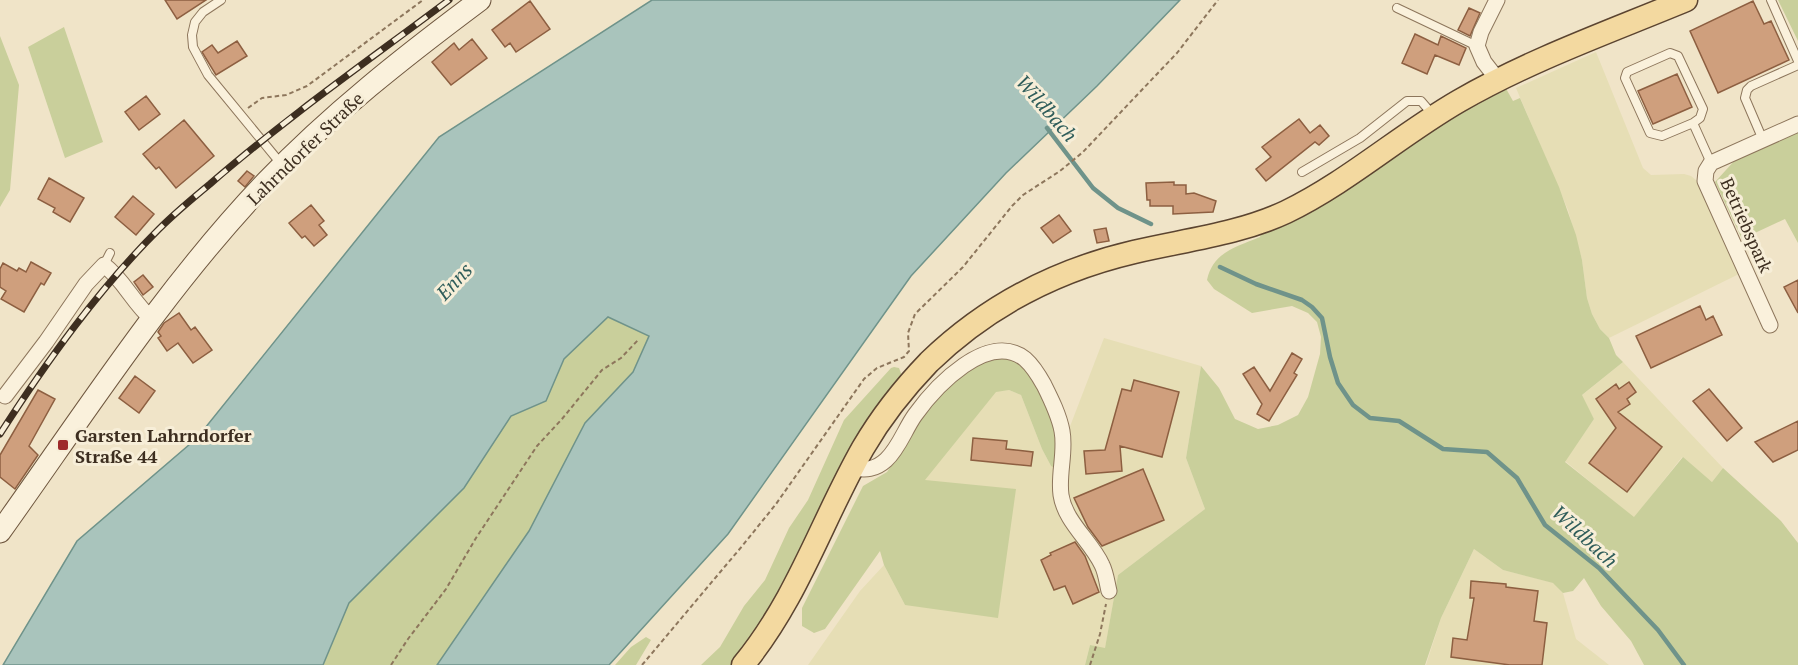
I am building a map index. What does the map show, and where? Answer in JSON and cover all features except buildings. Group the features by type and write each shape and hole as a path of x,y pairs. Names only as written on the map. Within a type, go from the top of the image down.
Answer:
{"main road":[{"path":"743,665 759,646 784,607 810,559 852,468 882,418 928,364 979,320 1009,300 1065,273 1097,262 1249,226 1283,213 1316,197 1434,116 1498,80 1574,44 1686,0"}],"street":[{"name":"Lahrndorfer Straße","path":"0,532 152,319 212,243 283,166 378,78 480,0"},
{"path":"1497,0 1481,32 1477,46 1484,62 1498,80"},
{"name":"Betriebspark","path":"1770,325 1705,181 1706,171 1711,163 1798,124"},
{"path":"5,396 86,284 107,259 141,309 152,319"},
{"path":"852,468 868,470 888,459 915,415 944,382 969,361 988,352 1001,350 1012,352 1025,359 1037,374 1055,408 1062,432 1061,494 1066,510 1102,564 1109,591"}],"lane":[{"path":"221,0 203,12 195,22 192,35 193,47 208,75 283,166"},
{"path":"1771,0 1798,61"},
{"path":"1397,8 1477,46"},
{"path":"1670,53 1678,56 1703,109 1700,118 1693,123 1662,136 1650,133 1625,78 1627,72 1670,53"},
{"path":"1762,140 1745,99 1748,90 1751,86 1798,65"},
{"path":"1302,172 1360,138 1407,101 1421,101 1434,116"},
{"path":"1693,123 1711,163"}],"path":[{"path":"241,114 262,98 286,95 307,86 423,0"},
{"path":"642,665 750,537 864,379 877,368 904,357 909,351 908,333 915,314 963,267 1023,195 1060,171 1083,152 1177,53 1218,0"},
{"path":"391,665 446,589 476,538 537,446 562,420 602,370 621,358 639,339"},
{"path":"1090,665 1100,634 1109,591"}],"shaded area":[{"path":"1596,52 1643,168 1651,175 1684,174 1696,180 1739,274 1609,338 1600,329 1592,314 1587,298 1582,260 1568,210 1516,88"},
{"path":"1104,338 1201,366 1186,458 1205,509 1118,575 1105,649 1090,645 1085,665 808,665 860,591 884,565 905,605 923,481 996,391 1009,390 1021,395 1051,466 1069,429"},
{"path":"1623,362 1723,468 1712,482 1682,457 1634,518 1565,461 1594,419 1581,396"},
{"path":"1474,549 1503,570 1554,583 1563,593 1576,639 1609,665 1426,665 1441,618"}],"green space":[{"path":"1778,0 1798,0 1798,41"},
{"path":"64,27 103,142 65,158 28,47"},
{"path":"0,36 19,85 10,190 0,207"},
{"path":"1504,85 1513,101 1520,98 1559,187 1576,235 1592,314 1600,329 1609,338 1616,355 1623,362 1582,395 1594,419 1565,462 1634,517 1683,457 1712,482 1723,468 1781,521 1798,543 1798,665 1644,665 1631,641 1601,606 1584,578 1573,591 1563,593 1553,583 1503,570 1474,549 1441,618 1425,665 1085,665 1090,645 1105,648 1118,575 1205,509 1186,458 1201,366 1219,388 1235,419 1258,429 1278,425 1298,415 1308,397 1320,354 1321,337 1317,322 1308,313 1292,306 1252,313 1214,289 1207,280 1214,263 1234,248 1260,237 1263,228"},
{"path":"1798,131 1798,243 1785,219 1742,239 1715,182 1736,159"},
{"path":"607,317 650,336 633,372 585,423 529,531 437,665 323,665 349,603 464,488 511,416 546,401 564,359"},
{"path":"998,354 1026,366 1060,433 1055,468 1051,466 1042,449 1021,395 1009,390 996,392 925,480 1016,489 998,618 905,605 884,565 880,551 825,629 814,633 802,626 802,608 863,486 887,472 932,401 960,374"},
{"path":"894,367 899,368 902,376 749,644 732,665 701,665 720,647 744,606 765,580 789,528 808,500 844,420"},
{"path":"646,637 651,640 636,665 615,665 631,647"}],"water":[{"name":"Enns","path":"652,0 1180,0 1097,86 1006,173 911,276 728,534 609,665 437,665 529,531 585,423 633,372 649,336 608,317 564,359 546,401 511,416 464,488 349,603 323,665 3,665 77,541 197,438 439,137"}],"waterway":[{"name":"Wildbach","path":"1047,128 1093,188 1118,208 1151,224"},
{"name":"Wildbach","path":"1220,267 1256,284 1302,300 1312,307 1322,318 1338,383 1353,405 1370,418 1399,421 1443,449 1487,452 1517,478 1545,525 1599,568 1658,630 1684,665"}],"railway":[{"path":"0,434 55,353 94,302 165,223 268,136 449,0"}],"place":[{"name":"Garsten Lahrndorfer Straße 44","path":"63,445"}]}
